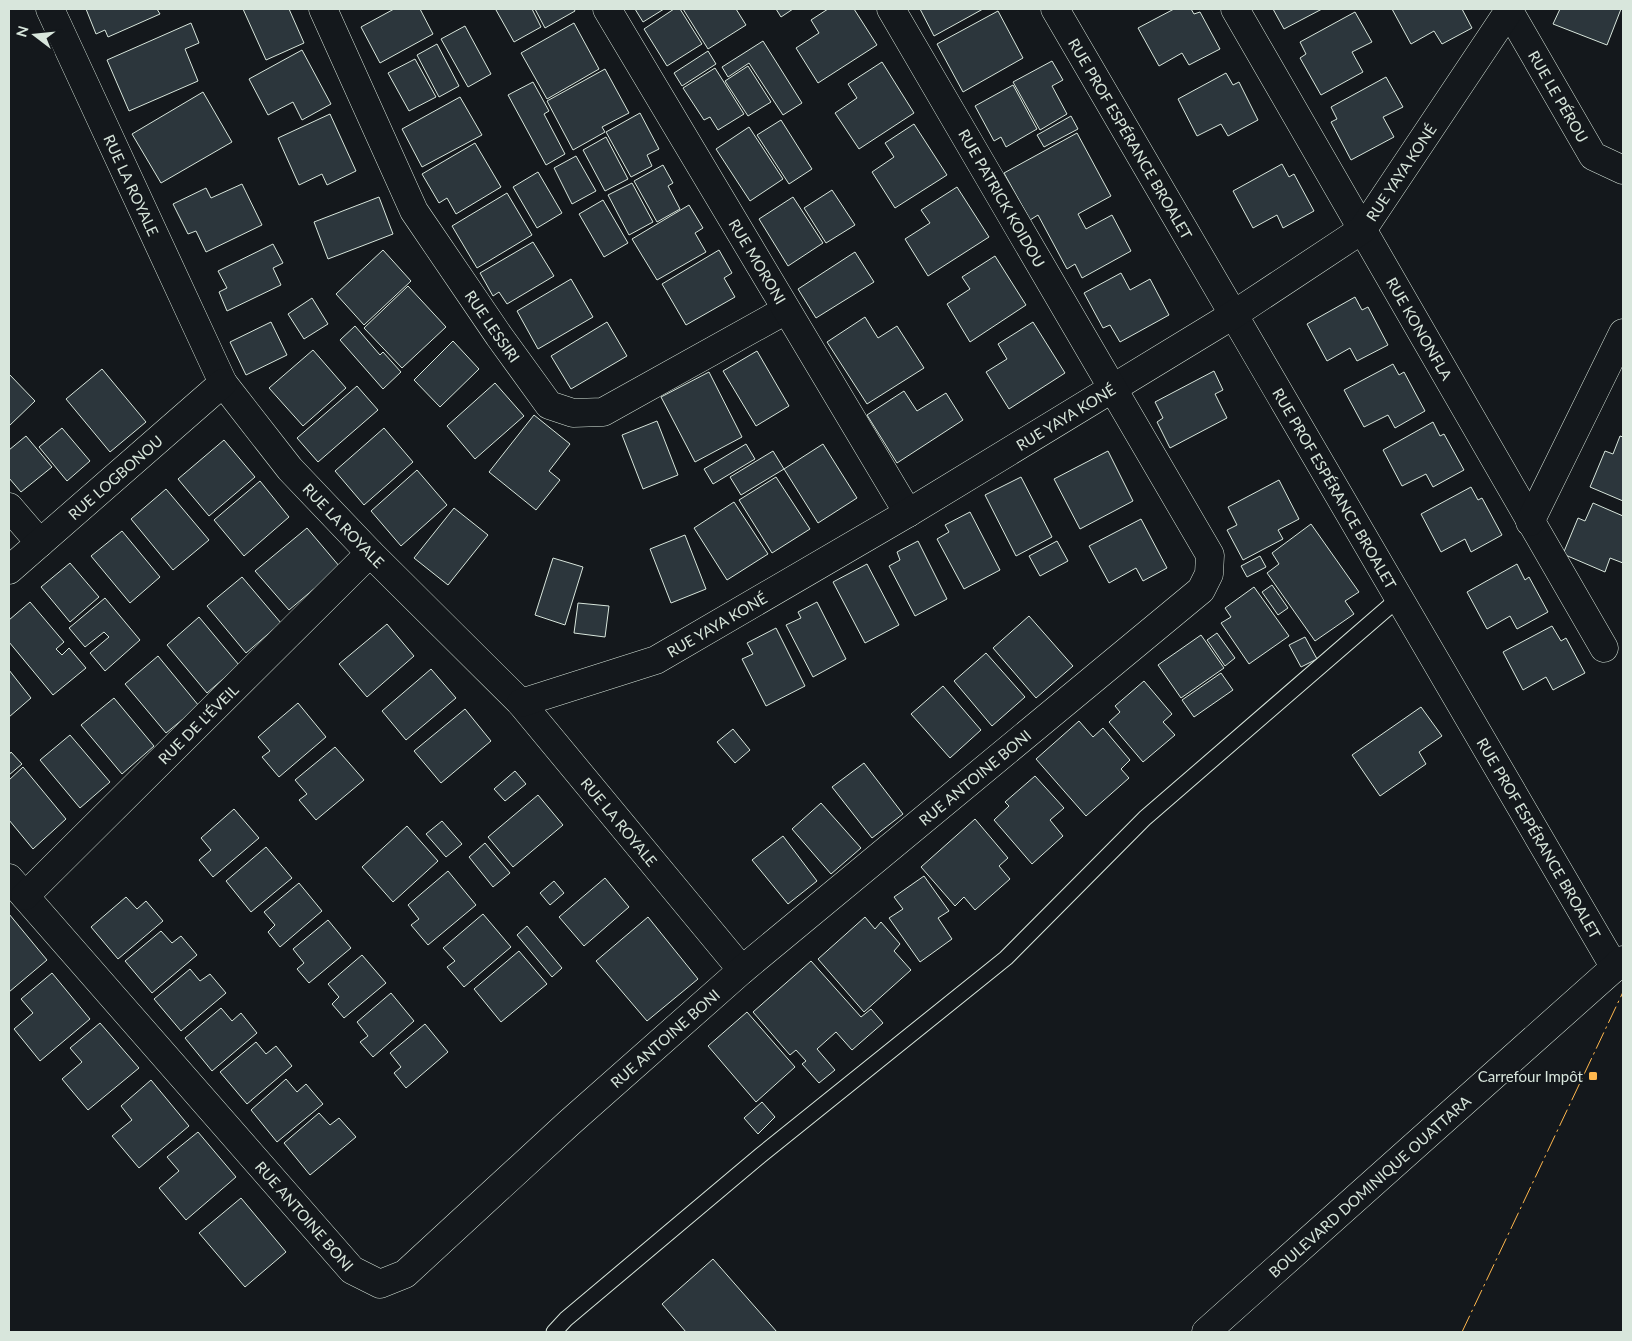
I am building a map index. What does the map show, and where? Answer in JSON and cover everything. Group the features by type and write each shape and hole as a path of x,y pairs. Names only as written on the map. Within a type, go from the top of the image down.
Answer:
{"street":[{"name":"RUE LA ROYALE","path":"50,9 222,383 290,469 370,553 521,703 742,970"},
{"name":"RUE LESSIRI","path":"323,9 414,211 499,336 549,405 573,413 604,412 786,310"},
{"name":"RUE MORONI","path":"607,9 908,513"},
{"name":"RUE PATRICK KOIDOU","path":"891,9 1112,388"},
{"name":"RUE PROF ESPÉRANCE BROALET","path":"1055,9 1398,598 1619,964"},
{"name":"RUE KONONFLA","path":"1234,9 1604,648"},
{"name":"RUE YAYA KONÉ","path":"521,703 656,660 908,513 1233,315 1363,229 1509,10"},
{"name":"RUE LE PÉROU","path":"1509,10 1593,156 1623,170"},
{"path":"1530,522 1623,333"},
{"name":"RUE LOGBONOU","path":"9,570 222,383"},
{"name":"RUE ANTOINE BONI","path":"17,887 352,1270 380,1284 405,1274 569,1122 742,970 1201,590 1209,574 1210,554 1112,388"},
{"path":"9,507 40,543"},
{"name":"RUE DE L'ÉVEIL","path":"17,887 370,553"},
{"name":"BOULEVARD DOMINIQUE OUATTARA","path":"1206,1332 1619,964"}],"lane":[{"path":"554,1332 566,1319 760,1156 1006,958 1145,818 1398,598"}],"building":[{"path":"86,9 157,9 160,14 108,37 105,30 96,34"},
{"path":"243,9 289,9 304,43 266,60"},
{"path":"394,9 420,9 433,34 380,63 361,27"},
{"path":"532,9 541,27 514,42 496,10"},
{"path":"535,9 574,9 575,11 545,28"},
{"path":"635,9 664,9 643,22"},
{"path":"674,9 680,9 702,44 667,66 644,29"},
{"path":"683,9 736,9 746,25 708,49"},
{"path":"776,9 793,9 781,17"},
{"path":"828,9 854,9 877,45 818,83 796,48 819,33 811,20"},
{"path":"920,9 983,9 934,36"},
{"path":"1174,9 1191,9 1194,14 1200,12 1220,49 1189,65 1182,53 1159,66 1138,28"},
{"path":"1273,9 1322,9 1284,29"},
{"path":"1392,9 1462,9 1472,28 1442,44 1434,31 1411,44"},
{"path":"1560,9 1621,9 1607,45 1553,24"},
{"path":"998,11 1023,58 963,92 937,44"},
{"path":"1355,12 1372,42 1352,52 1363,72 1321,95 1300,58 1306,54 1300,42"},
{"path":"191,23 199,43 185,49 198,81 129,111 107,60"},
{"path":"574,23 599,69 547,99 521,53"},
{"path":"465,26 491,74 468,87 441,39"},
{"path":"763,41 802,103 783,115 749,63 728,77 722,67"},
{"path":"437,44 459,86 439,97 417,55"},
{"path":"302,50 331,104 302,120 293,102 268,115 249,79"},
{"path":"708,51 716,64 682,86 674,73"},
{"path":"415,59 436,97 409,111 388,73"},
{"path":"1052,61 1063,80 1052,86 1067,114 1040,130 1013,82"},
{"path":"882,62 914,113 859,149 835,113 857,98 848,84"},
{"path":"748,66 771,102 748,116 725,81"},
{"path":"715,68 744,114 718,130 710,117 704,120 683,88"},
{"path":"605,69 629,113 602,127 605,132 573,150 547,101"},
{"path":"1226,73 1233,85 1239,82 1258,120 1228,136 1221,124 1197,136 1178,99"},
{"path":"1386,77 1403,107 1383,117 1394,137 1351,160 1331,122 1337,119 1331,107"},
{"path":"533,82 549,111 544,114 565,154 546,165 508,95"},
{"path":"1013,85 1037,129 1006,147 1001,137 994,141 975,106"},
{"path":"203,92 232,142 161,183 132,134"},
{"path":"460,97 482,135 422,167 402,129"},
{"path":"640,113 659,149 647,155 652,166 631,177 606,132"},
{"path":"330,114 356,171 327,185 322,174 299,185 278,138"},
{"path":"1071,116 1078,129 1044,147 1037,135"},
{"path":"781,120 812,169 789,184 757,135"},
{"path":"914,124 947,175 895,208 872,172 894,157 885,143"},
{"path":"749,127 783,179 750,201 716,149"},
{"path":"1077,133 1111,196 1078,214 1086,229 1112,215 1131,251 1082,278 1075,264 1067,269 1038,215 1030,220 1004,173"},
{"path":"606,137 628,179 605,191 583,150"},
{"path":"475,143 501,187 456,214 447,198 439,203 422,174"},
{"path":"576,156 596,191 572,204 554,168"},
{"path":"1282,164 1289,177 1294,174 1314,211 1283,228 1277,215 1253,228 1233,191"},
{"path":"663,165 673,183 668,186 680,209 657,222 634,181"},
{"path":"538,172 562,213 537,228 513,187"},
{"path":"632,183 653,222 629,235 608,195"},
{"path":"242,184 262,225 206,252 196,231 188,234 173,204 206,188 211,198"},
{"path":"957,187 989,237 928,276 905,239 930,223 921,210"},
{"path":"832,190 855,225 826,243 804,208"},
{"path":"507,193 532,235 477,268 452,226"},
{"path":"379,197 393,234 328,259 314,222"},
{"path":"793,197 823,243 788,266 759,219"},
{"path":"603,200 628,243 604,257 579,214"},
{"path":"689,205 703,228 695,233 706,252 657,280 632,239"},
{"path":"533,242 554,276 507,304 499,292 493,296 480,273"},
{"path":"273,244 283,263 273,268 281,285 227,311 219,292 227,288 218,271"},
{"path":"383,250 411,281 364,325 336,294"},
{"path":"719,250 732,273 724,278 735,297 686,325 662,284"},
{"path":"855,252 874,282 816,318 798,289"},
{"path":"995,256 1026,305 970,342 947,304 970,289 962,277"},
{"path":"1121,273 1130,290 1150,279 1169,315 1120,342 1110,325 1103,328 1084,293"},
{"path":"571,279 593,317 538,349 517,311"},
{"path":"408,286 446,327 402,368 364,328"},
{"path":"1355,297 1362,310 1368,307 1388,345 1357,361 1350,348 1327,361 1307,324"},
{"path":"312,298 328,324 304,339 288,314"},
{"path":"865,317 878,338 897,326 924,368 867,404 827,342"},
{"path":"271,322 287,355 246,375 230,342"},
{"path":"607,322 627,356 571,389 551,356"},
{"path":"1033,322 1065,373 1009,409 986,372 1007,359 998,344"},
{"path":"355,326 380,355 383,352 401,372 383,389 340,340"},
{"path":"453,341 479,369 440,407 414,380"},
{"path":"313,350 346,388 303,426 269,388"},
{"path":"757,351 789,406 756,426 723,371"},
{"path":"1393,364 1399,375 1404,372 1425,411 1395,428 1388,415 1364,427 1344,390"},
{"path":"102,369 146,422 110,452 66,399"},
{"path":"1214,371 1223,390 1215,394 1227,418 1170,448 1157,422 1163,418 1155,402"},
{"path":"709,372 742,437 695,462 661,397"},
{"path":"9,374 35,401 9,426"},
{"path":"495,383 524,416 475,459 447,426"},
{"path":"357,386 378,410 318,462 297,438"},
{"path":"904,391 917,411 946,393 963,420 897,463 867,415"},
{"path":"534,415 570,444 549,471 560,480 536,510 489,472"},
{"path":"657,421 678,475 643,489 622,435"},
{"path":"1433,422 1440,436 1444,434 1464,470 1433,487 1426,474 1402,486 1383,450"},
{"path":"62,428 90,461 67,481 39,447"},
{"path":"384,428 413,462 364,505 335,471"},
{"path":"26,436 52,467 21,492 9,478 9,450"},
{"path":"1620,436 1623,437 1623,501 1590,487 1605,451 1613,454"},
{"path":"224,440 255,477 209,516 178,479"},
{"path":"746,444 755,459 713,484 704,469"},
{"path":"823,444 857,498 818,523 784,469"},
{"path":"773,451 784,469 741,495 730,477"},
{"path":"1108,451 1133,501 1080,529 1054,479"},
{"path":"417,470 447,505 401,546 371,511"},
{"path":"776,477 810,529 772,553 739,500"},
{"path":"1021,477 1052,537 1016,556 985,495"},
{"path":"1279,480 1299,519 1278,530 1283,539 1243,560 1227,530 1237,525 1228,507"},
{"path":"260,481 289,517 244,556 214,520"},
{"path":"1471,487 1478,500 1482,498 1502,535 1471,552 1465,539 1441,552 1421,514"},
{"path":"166,489 209,540 173,570 131,519"},
{"path":"734,502 768,554 727,580 694,528"},
{"path":"1593,503 1623,516 1623,563 1610,558 1605,572 1563,554 1578,518 1585,521"},
{"path":"454,508 488,535 448,585 414,558"},
{"path":"970,512 1000,570 964,589 937,539 949,532 945,525"},
{"path":"1141,519 1167,568 1143,581 1136,568 1109,583 1089,546"},
{"path":"1311,524 1359,592 1345,601 1354,614 1315,641 1267,573 1279,564 1272,553"},
{"path":"307,528 340,567 289,610 255,571"},
{"path":"122,531 160,577 130,603 91,556"},
{"path":"685,535 706,589 671,603 650,549"},
{"path":"918,541 947,599 915,616 889,566 900,560 897,552"},
{"path":"1057,541 1068,561 1040,576 1029,556"},
{"path":"1260,556 1266,567 1247,577 1241,566"},
{"path":"553,558 583,567 565,625 535,615"},
{"path":"70,563 99,597 70,622 41,587"},
{"path":"867,564 899,625 865,643 833,582"},
{"path":"1517,564 1525,580 1529,577 1548,612 1517,629 1510,616 1487,629 1467,592"},
{"path":"242,577 281,623 246,653 207,606"},
{"path":"1272,585 1288,608 1278,615 1262,592"},
{"path":"1254,587 1289,636 1249,664 1221,623 1231,617 1225,608"},
{"path":"105,598 140,640 105,671 90,653 109,637 104,632 85,647 69,628"},
{"path":"30,602 64,642 56,649 62,655 69,648 86,668 53,695 9,642 9,620"},
{"path":"817,602 846,659 813,677 786,625 801,618 798,612"},
{"path":"578,603 609,606 605,637 574,633"},
{"path":"1029,616 1073,666 1036,698 993,648"},
{"path":"199,617 239,665 207,693 167,645"},
{"path":"387,624 414,656 367,697 339,664"},
{"path":"1552,626 1561,641 1566,638 1585,673 1553,690 1546,677 1523,690 1503,652"},
{"path":"776,628 805,686 766,706 742,659 753,654 747,643"},
{"path":"1217,633 1235,658 1225,666 1207,640"},
{"path":"1201,635 1224,668 1181,698 1158,665"},
{"path":"1305,637 1317,659 1301,667 1289,645"},
{"path":"986,653 1025,697 992,726 954,681"},
{"path":"158,656 199,706 166,733 125,684"},
{"path":"431,669 456,698 406,740 382,711"},
{"path":"9,670 31,698 9,717"},
{"path":"1221,673 1233,690 1194,717 1182,700"},
{"path":"1144,681 1172,714 1163,722 1175,735 1143,762 1109,722 1120,712 1115,706"},
{"path":"943,686 981,730 950,758 911,714"},
{"path":"114,698 154,746 122,774 81,725"},
{"path":"298,703 326,737 279,777 262,757 270,751 258,737"},
{"path":"1421,707 1442,736 1419,752 1426,764 1380,796 1352,755"},
{"path":"465,709 491,741 441,783 414,751"},
{"path":"1079,721 1093,737 1103,728 1130,760 1121,769 1129,778 1086,816 1036,759"},
{"path":"733,729 750,750 735,763 717,742"},
{"path":"70,735 110,782 80,808 40,760"},
{"path":"335,747 364,780 316,820 299,800 307,794 295,780"},
{"path":"11,752 22,764 9,775 9,755"},
{"path":"864,763 903,814 872,838 832,787"},
{"path":"23,767 66,819 33,849 9,820 9,780"},
{"path":"515,771 526,784 505,801 494,789"},
{"path":"1035,776 1064,808 1050,820 1063,836 1032,864 994,820 1009,806 1005,802"},
{"path":"538,795 563,825 513,867 488,837"},
{"path":"821,803 861,848 831,874 792,829"},
{"path":"234,809 259,838 213,877 199,860 211,850 201,838"},
{"path":"975,819 1008,858 999,866 1010,879 975,910 964,897 955,906 921,867"},
{"path":"442,821 462,844 446,857 426,834"},
{"path":"407,826 438,861 393,902 362,867"},
{"path":"783,836 817,881 788,904 752,860"},
{"path":"485,843 510,873 493,887 469,857"},
{"path":"266,847 292,878 251,912 226,881"},
{"path":"448,871 476,905 428,945 411,925 419,919 408,905"},
{"path":"924,876 949,911 938,918 952,939 920,962 889,918 903,909 894,897"},
{"path":"605,878 629,907 584,946 559,917"},
{"path":"554,881 564,893 550,905 540,893"},
{"path":"299,883 322,911 280,947 268,932 275,925 264,912"},
{"path":"126,897 137,909 146,901 163,921 118,959 91,927"},
{"path":"9,914 47,960 9,992"},
{"path":"483,914 511,947 464,987 447,967 455,961 443,948"},
{"path":"648,917 698,979 647,1021 596,961"},
{"path":"865,917 875,929 881,922 900,944 894,951 911,970 864,1012 818,959"},
{"path":"328,920 351,948 309,983 297,969 304,963 293,949"},
{"path":"527,926 562,968 552,977 517,935"},
{"path":"161,931 172,943 181,936 197,955 152,993 125,961"},
{"path":"519,951 547,984 501,1022 474,989"},
{"path":"362,955 386,983 344,1018 332,1004 339,997 328,984"},
{"path":"811,961 861,1017 871,1009 883,1023 852,1050 836,1032 817,1049 835,1070 819,1083 802,1064 806,1061 796,1050 790,1055 753,1012"},
{"path":"190,969 200,981 210,974 226,993 181,1031 154,999"},
{"path":"52,973 90,1019 40,1061 14,1029 33,1013 21,999"},
{"path":"391,993 414,1021 373,1057 360,1042 368,1036 357,1022"},
{"path":"221,1008 232,1021 241,1013 257,1033 212,1071 185,1038"},
{"path":"747,1012 795,1067 756,1102 708,1046"},
{"path":"100,1023 139,1068 88,1110 62,1079 82,1062 70,1048"},
{"path":"425,1024 448,1052 406,1088 394,1073 401,1067 390,1053"},
{"path":"256,1042 266,1054 276,1046 292,1066 247,1104 220,1072"},
{"path":"286,1079 297,1092 306,1084 323,1104 277,1142 251,1110"},
{"path":"151,1080 189,1126 139,1168 112,1136 132,1120 121,1106"},
{"path":"762,1102 775,1117 758,1134 744,1118"},
{"path":"319,1113 330,1125 339,1118 356,1137 310,1175 284,1143"},
{"path":"198,1132 236,1177 186,1220 159,1188 179,1171 167,1157"},
{"path":"241,1198 286,1252 245,1287 199,1233"},
{"path":"713,1259 777,1332 686,1332 662,1304"}],"power":[{"path":"1462,1332 1623,992"}],"place":[{"name":"Carrefour Impôt","path":"1593,1076"}]}
